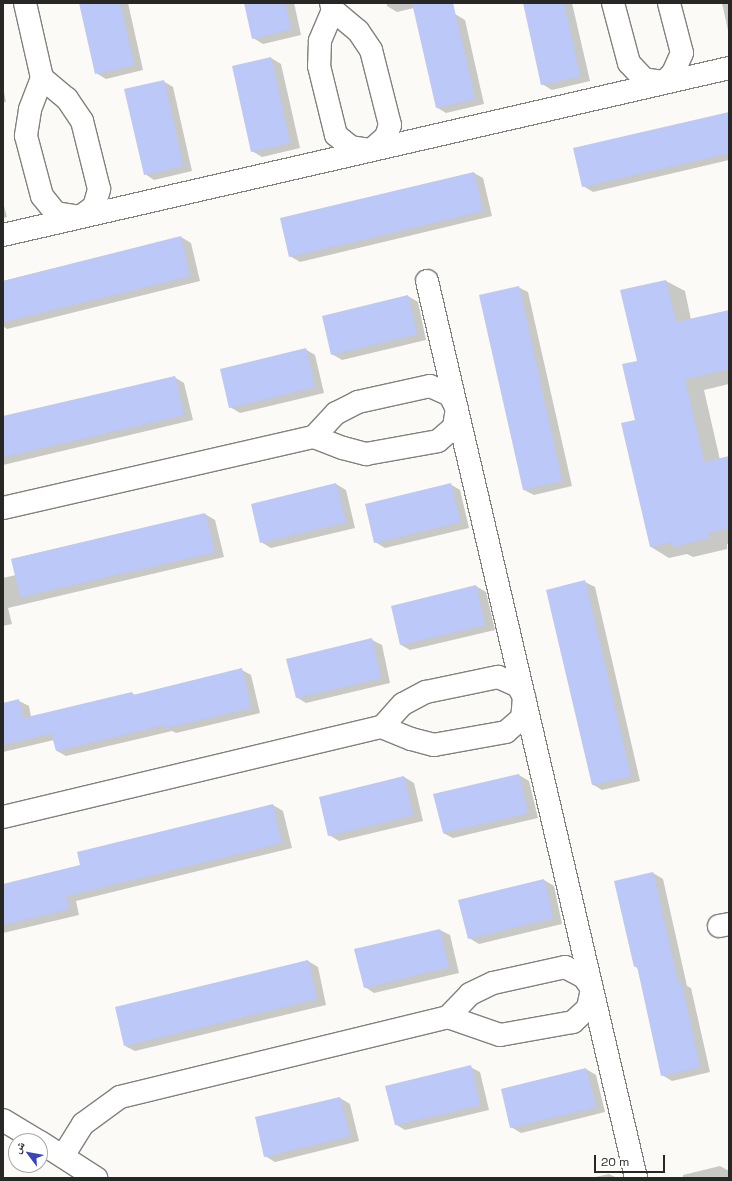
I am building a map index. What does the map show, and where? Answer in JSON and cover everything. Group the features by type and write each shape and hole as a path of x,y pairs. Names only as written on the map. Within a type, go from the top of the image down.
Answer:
{"street":[{"path":"25,3 42,78 30,110 26,136 42,196 56,213 80,218 94,207 99,189 82,121 67,98 42,78"},
{"path":"613,3 629,63 644,79 664,82"},
{"path":"664,82 673,73 682,53 669,3"},
{"path":"332,7 358,31 372,50 390,125 386,137 371,150 350,147 336,135 319,66 320,41 332,7"},
{"path":"3,235 729,68"},
{"path":"427,281 636,1178"},
{"path":"3,508 314,437 366,454 438,441 454,427 457,409 450,395 430,386 358,402 336,413 314,437"},
{"path":"3,817 382,727 403,704 426,692 498,677 518,686 524,697 522,718 506,732 434,745 411,739 382,727"},
{"path":"63,1156 83,1124 120,1097 448,1017 470,994 493,982 565,967 584,977 592,989 588,1008 573,1022 500,1035 448,1017"},
{"path":"3,1120 24,1133"},
{"path":"48,1147 96,1178"}],"building":[{"path":"79,3 120,3 134,65 95,74"},
{"path":"244,3 285,3 291,29 252,39"},
{"path":"412,3 453,3 475,99 436,108"},
{"path":"523,3 564,3 580,76 541,85"},
{"path":"271,57 290,143 251,152 232,66"},
{"path":"164,80 183,166 144,175 124,89"},
{"path":"729,112 729,153 582,187 573,148"},
{"path":"474,172 483,211 289,257 280,218"},
{"path":"181,236 190,276 3,322 3,281"},
{"path":"666,280 676,322 729,310 729,369 685,379 704,462 729,456 729,528 708,533 709,538 673,547 672,542 650,547 621,423 635,420 622,364 637,361 620,290"},
{"path":"519,286 562,481 523,490 479,295"},
{"path":"408,295 417,334 331,355 322,316"},
{"path":"306,348 315,387 229,408 220,369"},
{"path":"175,376 184,415 3,457 3,416"},
{"path":"336,483 346,522 260,543 251,504"},
{"path":"451,483 460,522 374,543 365,504"},
{"path":"205,513 215,552 20,597 11,559"},
{"path":"585,580 631,776 592,785 546,590"},
{"path":"476,585 485,625 400,645 391,606"},
{"path":"372,638 381,678 296,698 286,659"},
{"path":"242,668 251,708 165,728 164,725 56,751 51,733 3,745 3,703 19,699 23,718 132,692 133,695"},
{"path":"519,774 528,813 443,833 433,794"},
{"path":"404,776 413,815 328,836 319,797"},
{"path":"273,804 282,843 66,896 69,909 3,925 3,884 80,865 77,852"},
{"path":"653,872 678,982 681,981 700,1067 661,1076 637,966 634,967 614,881"},
{"path":"544,879 553,918 468,939 458,900"},
{"path":"440,929 449,967 364,988 354,949"},
{"path":"308,960 317,999 124,1046 115,1007"},
{"path":"471,1065 480,1105 395,1125 385,1086"},
{"path":"586,1068 596,1107 510,1128 501,1089"},
{"path":"340,1097 350,1136 264,1157 255,1117"}]}
